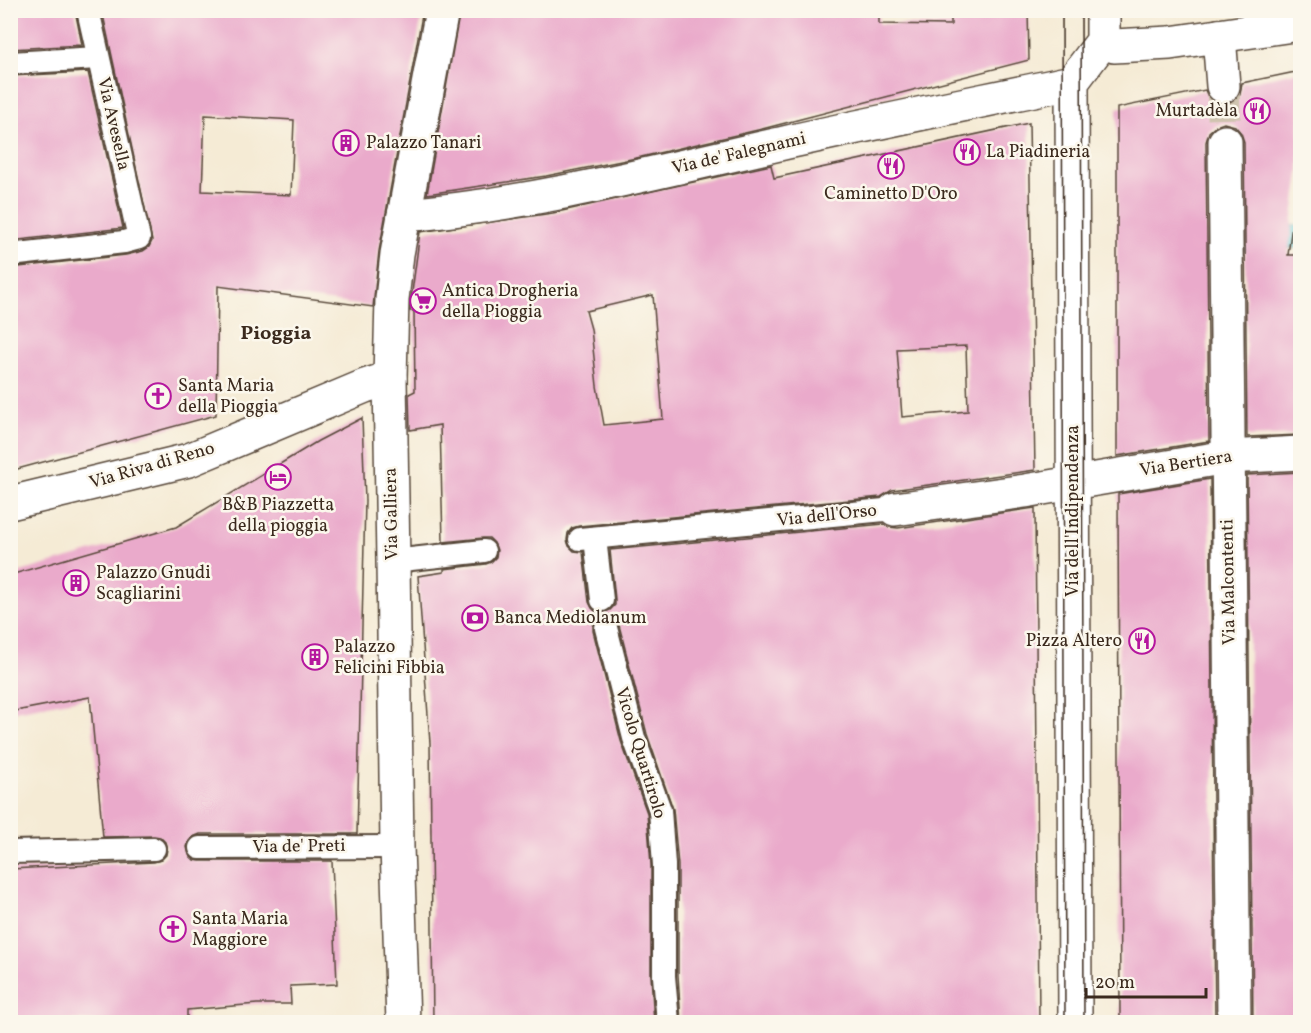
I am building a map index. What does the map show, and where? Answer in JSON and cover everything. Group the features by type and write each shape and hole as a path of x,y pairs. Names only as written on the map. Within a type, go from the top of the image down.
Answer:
{"street":[{"name":"Via Galliera","path":"403,1023 397,846 390,378 392,299 404,215 442,10"},
{"path":"1103,26 1114,46 1130,46 1170,43 1300,24"},
{"path":"1072,82 1103,26"},
{"path":"1219,36 1223,86"},
{"name":"Via de' Falegnami","path":"404,215 485,205 594,187 788,142 1072,82"},
{"name":"Via dell'Indipendenza","path":"1072,82 1074,1023"},
{"name":"Via Malcontenti","path":"1225,142 1234,1023"},
{"name":"Via Riva di Reno","path":"10,503 189,460 365,386 390,378"},
{"name":"Via Bertiera","path":"1073,482 1227,457 1300,453"},
{"name":"Via dell'Orso","path":"895,509 1073,482"}],"lane":[{"name":"Via Avesella","path":"10,255 124,242 139,238 88,10"},
{"path":"10,63 98,58"},
{"name":"Via dell'Orso","path":"602,600 587,539 895,509"},
{"path":"393,561 484,551"},
{"name":"Vicolo Quartirolo","path":"606,628 634,738 660,810 664,865 664,976 668,1023"},
{"name":"Via de' Preti","path":"200,848 397,846"},
{"path":"10,852 154,849"}],"water":[{"path":"1300,225 1300,248 1242,250 1246,227"}],"building":[{"path":"10,10 75,10 82,45 10,49"},
{"path":"102,10 423,10 379,251 373,307 218,286 216,415 10,471 10,268 126,255 143,251 152,241","holes":["205,115 294,120 291,195 202,191"]},
{"path":"460,10 879,10 879,24 951,25 951,10 1028,10 1029,60 762,129 641,157 546,176 427,194"},
{"path":"1300,71 1299,173 1288,255 1300,255 1300,435 1247,437 1244,142 1235,126 1224,123 1209,132 1206,142 1209,441 1117,456 1117,108 1205,90 1214,103 1225,105 1240,95 1242,83"},
{"path":"88,72 123,228 10,241 10,76"},
{"path":"1029,123 1035,470 892,490 881,497 579,526 572,528 567,540 574,551 583,552 589,602 597,613 603,613 615,605 610,550 884,524 898,528 1035,508 1039,1023 681,1023 678,975 678,865 673,809 647,734 619,625 615,618 603,615 596,619 593,631 621,741 647,813 651,865 651,976 654,1023 433,1023 430,743 418,576 444,572 444,569 486,564 496,557 497,550 489,538 443,542 440,425 410,430 409,394 415,391 414,311 410,311 420,232 553,213 771,165 774,178","holes":["653,295 663,419 604,425 591,329 586,311","966,346 968,411 902,417 897,349"]},
{"path":"362,418 365,501 357,834 200,834 189,841 187,847 189,855 194,860 200,861 332,861 337,984 290,986 291,1004 257,1004 187,1010 187,1023 115,1023 76,1020 10,1022 10,869 154,862 166,855 167,849 160,837 103,837 90,697 10,712 10,575 176,527 318,441"},
{"path":"1300,472 1300,1023 1253,1023 1247,475"},
{"path":"1210,479 1215,1023 1120,1023 1118,494"}],"tunnel":[{"path":"1223,86 1225,142"}],"tram line":[{"path":"1062,10 1065,1022"},
{"path":"1081,10 1084,1022"}],"place":[{"name":"Murtadèla","path":"1257,111"},
{"name":"Palazzo Tanari","path":"346,143"},
{"name":"La Piadineria","path":"967,152"},
{"name":"Caminetto D'Oro","path":"891,166"},
{"name":"Antica Drogheria della Pioggia","path":"423,301"},
{"name":"Santa Maria della Pioggia","path":"158,396"},
{"name":"B&B Piazzetta della pioggia","path":"278,477"},
{"name":"Palazzo Gnudi Scagliarini","path":"76,583"},
{"name":"Banca Mediolanum","path":"475,618"},
{"name":"Pizza Altero","path":"1142,641"},
{"name":"Palazzo Felicini Fibbia","path":"315,657"},
{"name":"Santa Maria Maggiore","path":"173,929"}],"district":[{"name":"Pioggia","path":"276,334"}]}
